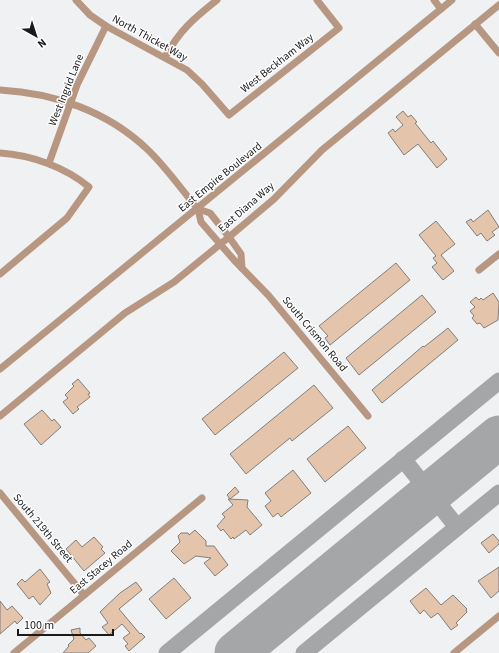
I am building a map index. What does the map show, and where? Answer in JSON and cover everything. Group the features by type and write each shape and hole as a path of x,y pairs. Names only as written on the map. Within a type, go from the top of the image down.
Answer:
{"street":[{"name":"North Thicket Way","path":"76,0 90,15 106,26 187,70 229,115"},
{"path":"165,57 175,39 189,23 217,0"},
{"name":"West Beckham Way","path":"229,115 339,28 317,0"},
{"path":"434,0 441,9"},
{"name":"East Empire Boulevard","path":"0,369 198,209 452,0"},
{"name":"East Diana Way","path":"0,416 125,313 174,282 229,237 274,199 310,160 499,5"},
{"path":"476,24 499,53"},
{"name":"West Ingrid Lane","path":"49,163 86,66 106,26"},
{"path":"0,90 39,94 71,103 106,118 146,148 198,209 210,213 241,254 242,268"},
{"path":"0,153 49,163 83,182 89,187 67,218 0,274"},
{"name":"South Crismon Road","path":"198,209 201,222 269,296 368,416"},
{"path":"479,270 499,254"},
{"name":"South 219th Street","path":"0,493 84,595"},
{"name":"East Stacey Road","path":"14,653 202,498"},
{"path":"454,653 497,621"}],"building":[{"path":"403,111 408,117 411,115 417,122 415,123 431,143 433,141 447,159 437,168 418,144 404,155 388,133 393,129 395,132 403,125 396,117"},
{"path":"488,210 499,227 492,232 495,235 487,241 481,233 477,236 466,222 471,219 473,222"},
{"path":"436,221 455,244 441,255 454,271 443,280 432,267 437,263 433,258 436,256 419,235"},
{"path":"396,263 410,280 330,345 325,338 328,336 319,326"},
{"path":"493,293 499,302 498,320 484,328 480,323 477,324 472,318 474,316 470,311 475,307 470,302 476,297 479,300 481,298 483,300"},
{"path":"422,295 436,312 359,375 346,358"},
{"path":"448,328 458,340 382,403 372,390 423,346 424,347"},
{"path":"284,352 298,368 215,435 202,419"},
{"path":"78,379 90,393 88,394 90,397 77,407 79,409 73,414 63,402 68,398 65,395 74,386 72,384"},
{"path":"314,385 333,408 292,441 290,438 246,474 230,454"},
{"path":"42,410 52,421 54,419 61,427 41,445 24,424"},
{"path":"348,426 366,448 325,482 307,459"},
{"path":"293,470 311,493 281,517 278,513 273,517 265,506 271,501 265,493"},
{"path":"235,487 239,492 230,499 227,495"},
{"path":"228,499 248,500 247,507 262,525 250,535 246,530 234,539 233,537 231,539 223,529 221,531 217,526 225,517 222,514 233,505"},
{"path":"195,530 206,541 206,546 214,546 228,565 215,576 204,563 211,558 196,556 184,564 171,551 180,542 178,536 181,533 188,533 189,535"},
{"path":"493,534 499,541 499,544 489,553 481,543"},
{"path":"94,537 103,547 101,549 105,553 84,571 66,549 76,540 82,547"},
{"path":"499,567 499,591 491,598 478,581"},
{"path":"40,569 50,582 47,584 51,593 40,605 33,596 29,599 17,584 22,579 25,582"},
{"path":"174,578 191,598 166,619 149,599"},
{"path":"136,582 142,590 119,609 140,634 141,633 145,637 129,651 125,646 128,644 123,638 130,633 122,624 109,635 102,627 108,623 100,612 120,593"},
{"path":"426,588 441,605 453,595 467,609 467,612 456,623 458,625 451,630 438,613 431,618 424,610 420,614 410,601"},
{"path":"0,601 7,610 12,606 23,618 17,624 15,621 0,634"},
{"path":"80,628 80,633 86,640 89,638 96,646 88,653 63,653 74,639 71,630"}],"taxiway":[{"path":"167,653 499,381"},
{"path":"403,459 457,527"},
{"path":"304,653 499,493"}],"runway":[{"path":"236,653 499,437"}]}
